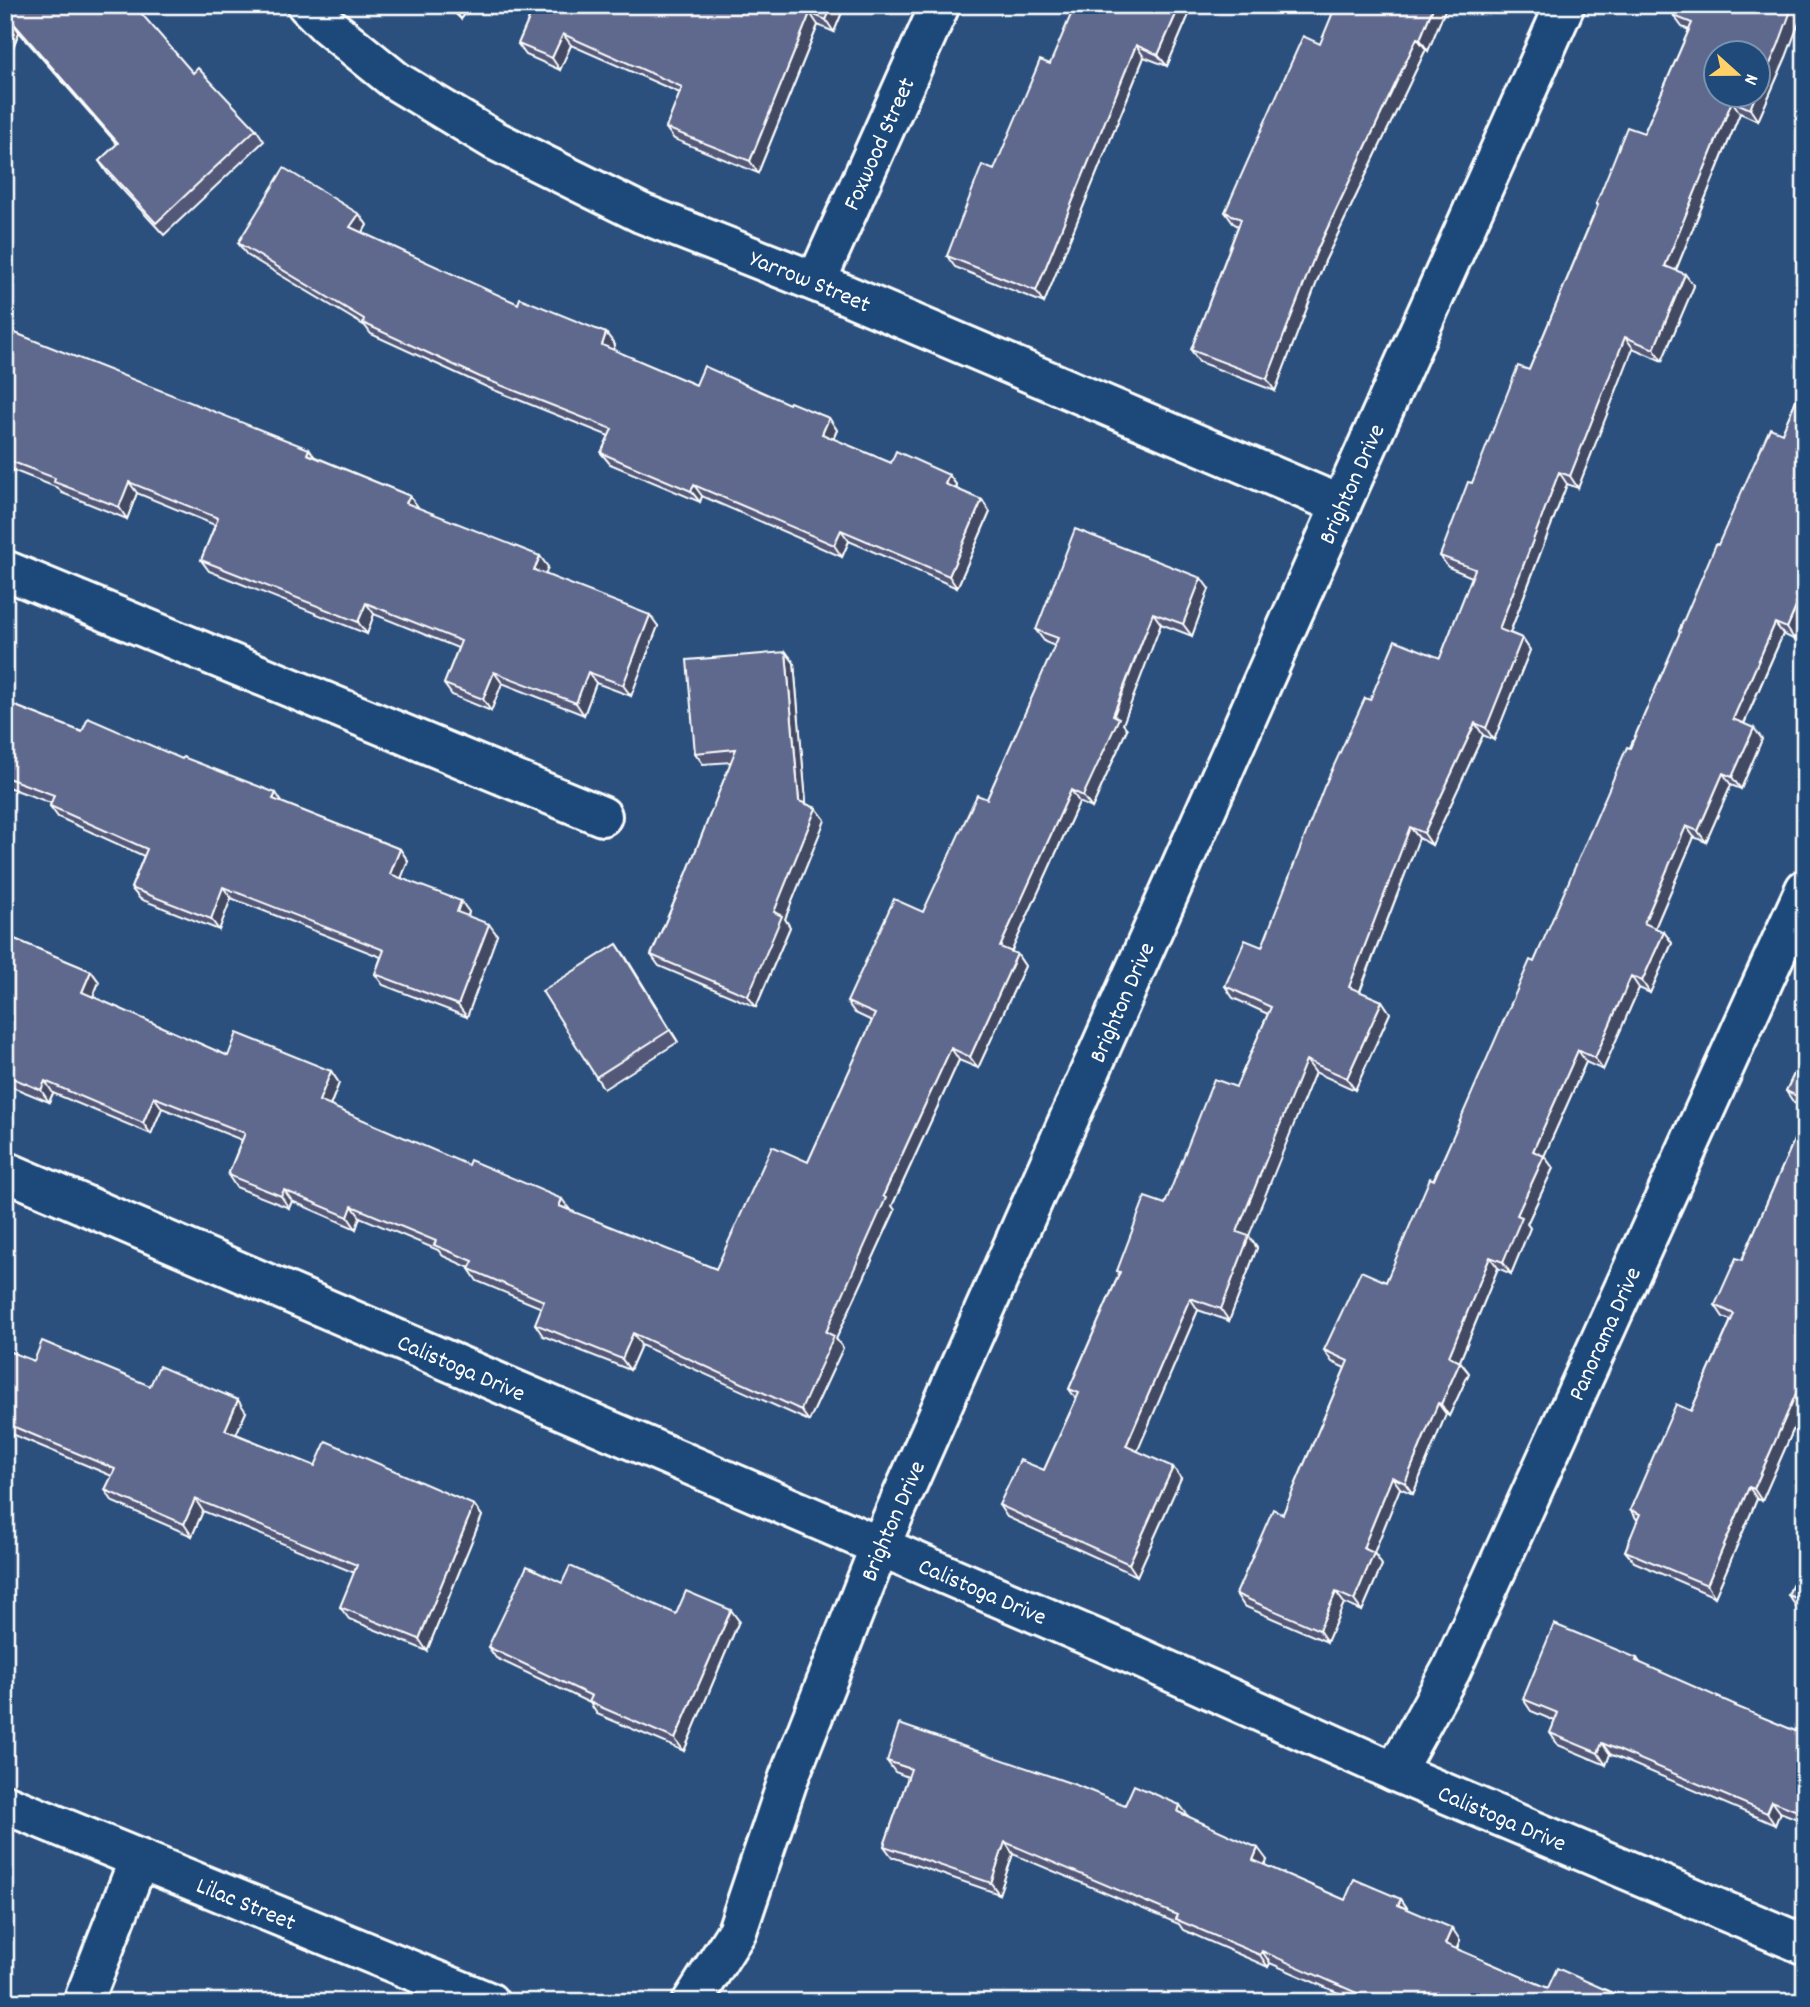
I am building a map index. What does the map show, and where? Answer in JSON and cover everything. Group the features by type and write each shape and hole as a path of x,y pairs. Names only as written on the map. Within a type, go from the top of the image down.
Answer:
{"street":[{"name":"Yarrow Street","path":"307,5 327,25 396,81 494,140 642,213 816,282 1341,505"},
{"name":"Foxwood Street","path":"816,282 940,5"},
{"name":"Brighton Drive","path":"692,2002 737,1931 789,1777 880,1546 1565,5"},
{"path":"5,570 602,816"},
{"name":"Panorama Drive","path":"1395,1772 1451,1670 1805,889"},
{"name":"Calistoga Drive","path":"5,1171 1131,1654 1395,1772 1805,1945"},
{"name":"Lilac Street","path":"5,1804 489,2002"},
{"path":"83,2002 139,1858"}],"building":[{"path":"5,5 134,5 193,73 198,68 256,129 156,223 99,161 118,143 11,20 5,34"},
{"path":"535,5 832,5 826,20 810,13 750,161 666,128 682,87 563,34 552,58 518,44"},
{"path":"1075,5 1180,5 1158,55 1136,45 1036,291 947,256 982,165 994,170 1040,60 1050,64"},
{"path":"1336,5 1434,5 1317,250 1267,379 1191,350 1241,219 1225,212 1303,36 1320,44"},
{"path":"1678,5 1793,5 1772,60 1772,38 1702,38 1702,108 1729,108 1665,266 1685,274 1654,349 1625,337 1570,476 1559,472 1499,629 1522,638 1486,728 1475,723 1424,833 1410,827 1349,987 1382,1001 1347,1078 1306,1060 1237,1232 1249,1236 1221,1309 1190,1298 1126,1446 1173,1467 1129,1564 999,1505 1020,1460 1044,1470 1079,1393 1069,1389 1120,1272 1117,1271 1145,1197 1165,1204 1214,1079 1236,1087 1271,1007 1225,986 1245,940 1262,947 1324,787 1365,698 1370,700 1395,640 1440,658 1475,569 1440,556 1468,482 1472,483 1518,366 1529,370 1598,205 1596,204 1627,127 1644,133 1692,23 1674,16"},
{"path":"284,168 359,214 350,227 518,304 520,298 606,333 602,345 696,385 704,366 789,404 790,402 829,418 822,434 891,463 896,451 949,475 945,484 982,500 949,576 841,530 834,545 694,485 691,491 601,453 612,429 480,377 363,323 364,319 238,243"},
{"path":"5,329 309,449 307,454 410,496 406,503 540,556 534,570 650,615 623,685 588,672 576,703 494,672 483,699 444,684 461,641 366,603 358,622 201,560 218,518 129,482 119,507 54,482 55,478 5,459"},
{"path":"1805,379 1805,586 1787,628 1775,623 1733,719 1754,728 1732,777 1723,773 1698,831 1686,826 1644,923 1664,932 1642,981 1631,976 1595,1058 1578,1050 1533,1151 1544,1156 1517,1215 1522,1217 1503,1262 1490,1257 1449,1356 1460,1362 1441,1404 1438,1403 1405,1483 1392,1477 1363,1548 1374,1553 1354,1600 1336,1592 1319,1630 1236,1594 1273,1509 1283,1514 1348,1361 1324,1350 1361,1271 1386,1282 1430,1178 1434,1180 1530,960 1534,962 1627,747 1630,748 1716,544 1718,545 1770,428 1782,433"},
{"path":"1075,529 1201,578 1183,624 1153,613 1113,715 1119,718 1083,796 1071,790 1000,947 1017,954 970,1057 951,1048 883,1196 886,1198 826,1332 834,1336 801,1410 633,1333 622,1359 535,1324 544,1301 469,1269 473,1261 434,1245 436,1241 352,1206 348,1217 284,1190 281,1196 228,1175 245,1133 154,1097 143,1123 45,1081 41,1090 5,1075 5,935 91,971 82,992 228,1056 237,1033 331,1071 319,1101 468,1165 470,1160 562,1199 559,1206 716,1269 772,1146 808,1162 875,1014 847,1002 894,899 923,912 977,795 987,799 1058,638 1036,630"},
{"path":"786,652 799,801 816,808 774,912 782,916 748,996 651,955 736,749 695,753 687,660"},
{"path":"5,702 82,732 88,718 182,759 183,757 276,793 273,799 400,849 390,874 461,901 457,912 489,924 458,1005 375,974 384,950 223,887 211,919 131,888 147,849 50,806 54,795 5,777"},
{"path":"617,944 670,1030 596,1077 542,991"},
{"path":"1805,1051 1805,1100 1786,1091"},
{"path":"1805,1115 1805,1373 1754,1489 1749,1487 1707,1585 1625,1551 1640,1514 1630,1510 1676,1404 1691,1411 1734,1314 1715,1305 1736,1258 1742,1260"},
{"path":"42,1341 150,1386 159,1366 238,1400 225,1430 315,1466 326,1441 474,1505 419,1639 340,1607 357,1565 195,1499 184,1524 105,1490 115,1469 5,1423 5,1350 34,1361"},
{"path":"1805,1558 1805,1602 1788,1595"},
{"path":"527,1566 562,1583 570,1566 676,1614 686,1591 731,1610 675,1739 589,1702 592,1696 488,1647"},
{"path":"1554,1624 1637,1658 1636,1661 1805,1735 1805,1814 1772,1801 1767,1813 1602,1743 1598,1753 1550,1733 1558,1713 1523,1699"},
{"path":"899,1724 1076,1785 1125,1805 1134,1785 1180,1805 1178,1812 1258,1848 1253,1860 1345,1900 1354,1879 1401,1899 1398,1905 1452,1928 1445,1944 1548,1988 1557,1968 1633,2002 1377,2002 1262,1951 1260,1955 1175,1919 1177,1915 1005,1842 991,1883 884,1846 911,1769 887,1761"}]}
